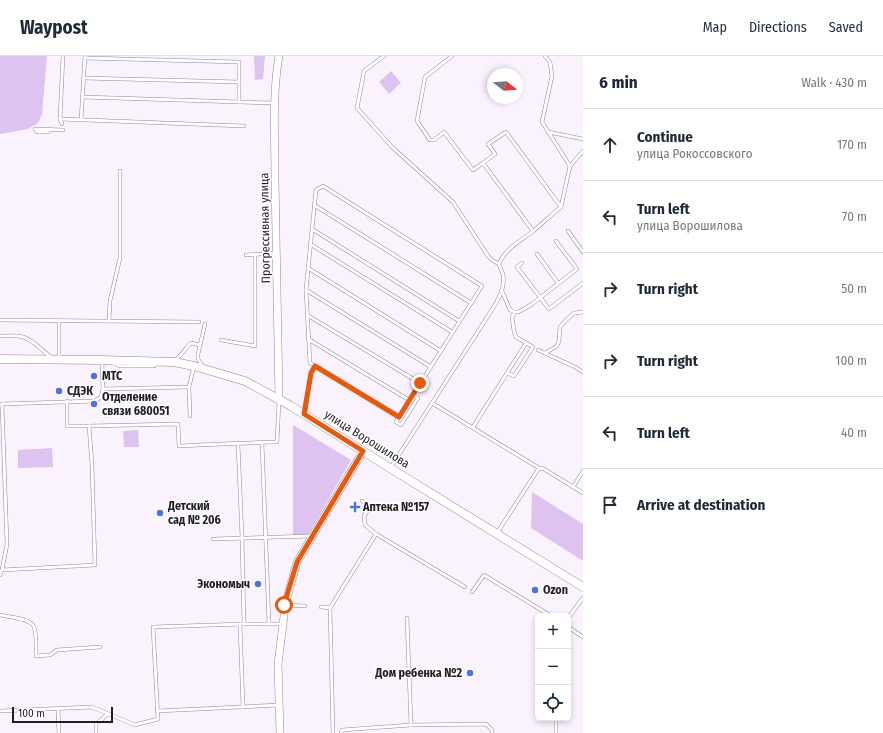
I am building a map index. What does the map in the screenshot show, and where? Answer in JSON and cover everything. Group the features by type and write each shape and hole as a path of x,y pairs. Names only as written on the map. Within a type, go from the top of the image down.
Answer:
{"main road":[{"name":"улица Ворошилова","path":"0,359 170,362 206,369 245,381 304,414 583,587"}],"street":[{"name":"Прогрессивная улица","path":"279,56 275,103 279,399"},
{"path":"280,733 278,664 284,605 297,562 363,451"}],"lane":[{"path":"62,124 60,119 63,56"},
{"path":"384,56 364,71 357,108 392,147 453,202 488,256 498,264 504,280 502,291 486,319 390,468"},
{"path":"452,56 425,77 417,121 430,140 434,140 444,132 473,170 495,154 488,144 506,132 561,207"},
{"path":"545,56 550,62 552,76 542,122 570,166"},
{"path":"81,120 85,57 239,62 239,102"},
{"path":"84,78 239,82"},
{"path":"83,97 275,103"},
{"path":"60,119 244,126"},
{"path":"50,130 63,130"},
{"path":"548,132 583,139"},
{"path":"498,264 502,257 511,248 561,207 570,166 583,151"},
{"path":"483,163 533,231"},
{"path":"109,321 110,301 120,258 120,171"},
{"path":"399,417 310,363 306,290 316,190 323,186 482,286 409,400 399,417 396,422 401,425 418,398 413,395"},
{"path":"314,205 471,303"},
{"path":"312,229 459,321"},
{"path":"568,231 583,252"},
{"path":"510,310 518,312 524,309 577,269 556,240"},
{"path":"310,244 452,332"},
{"path":"246,255 276,253"},
{"path":"220,340 255,346 255,254"},
{"path":"537,254 558,283"},
{"path":"522,263 517,267 549,309 583,283"},
{"path":"308,268 441,350"},
{"path":"306,290 431,367"},
{"path":"502,291 510,310 516,337 533,347 514,376 507,374"},
{"path":"512,317 515,312"},
{"path":"545,353 557,346 560,341 560,327 567,318 574,313 583,313"},
{"path":"307,315 420,383"},
{"path":"0,320 199,322"},
{"path":"57,360 59,320"},
{"path":"205,324 199,344 198,359 206,369"},
{"path":"0,336 24,337 57,360"},
{"path":"308,339 409,400"},
{"path":"170,362 181,356 191,343 199,344"},
{"path":"473,428 526,343"},
{"path":"538,350 583,372"},
{"path":"0,575 7,544 1,404 95,401 101,397 103,389 104,360"},
{"path":"190,416 189,387 194,366"},
{"path":"304,414 311,373 315,366"},
{"path":"103,389 189,387"},
{"path":"67,401 67,426 178,424 179,446 277,442 279,399"},
{"path":"432,403 583,493"},
{"path":"2,570 95,565 89,426"},
{"path":"262,443 269,624"},
{"path":"238,444 244,624"},
{"path":"497,533 539,468"},
{"path":"573,487 583,471"},
{"path":"362,501 371,506 364,516 365,524 376,534 465,587"},
{"path":"333,733 330,608 376,534"},
{"path":"213,538 313,536"},
{"path":"472,592 484,575 546,613"},
{"path":"571,614 583,598"},
{"path":"284,605 305,606"},
{"path":"321,608 330,608"},
{"path":"0,615 28,621 32,624 35,629 36,656 50,655 57,650 100,647"},
{"path":"407,618 411,725"},
{"path":"240,624 243,707"},
{"path":"0,711 92,707 135,725 158,719 153,627 283,624"},
{"path":"571,629 583,636"},
{"path":"157,711 279,706"},
{"path":"58,709 59,733"},
{"path":"96,733 96,724 108,714"},
{"path":"556,721 556,733"},
{"path":"342,732 411,725 486,724 492,730 492,733"}],"shaded area":[{"path":"0,56 47,56 42,114 38,123 28,129 0,134"},
{"path":"254,56 265,56 263,79 255,80"},
{"path":"391,71 401,83 389,94 379,82"},
{"path":"293,425 351,460 308,535 293,535"},
{"path":"138,430 139,447 124,447 123,431"},
{"path":"52,448 53,467 18,468 18,450"},
{"path":"532,492 583,524 583,561 531,528"}],"place":[{"name":"МТС","path":"94,376"},
{"name":"СДЭК","path":"59,391"},
{"name":"Отделение связи 680051","path":"94,404"},
{"name":"Аптека №157","path":"355,507"},
{"name":"Детский сад № 206","path":"160,513"},
{"name":"Экономыч","path":"258,584"},
{"name":"Ozon","path":"535,590"},
{"name":"Дом ребенка №2","path":"470,673"}],"route":[{"path":"284,605 297,562 363,451 304,414 311,373 315,366 399,417 420,383"}]}
